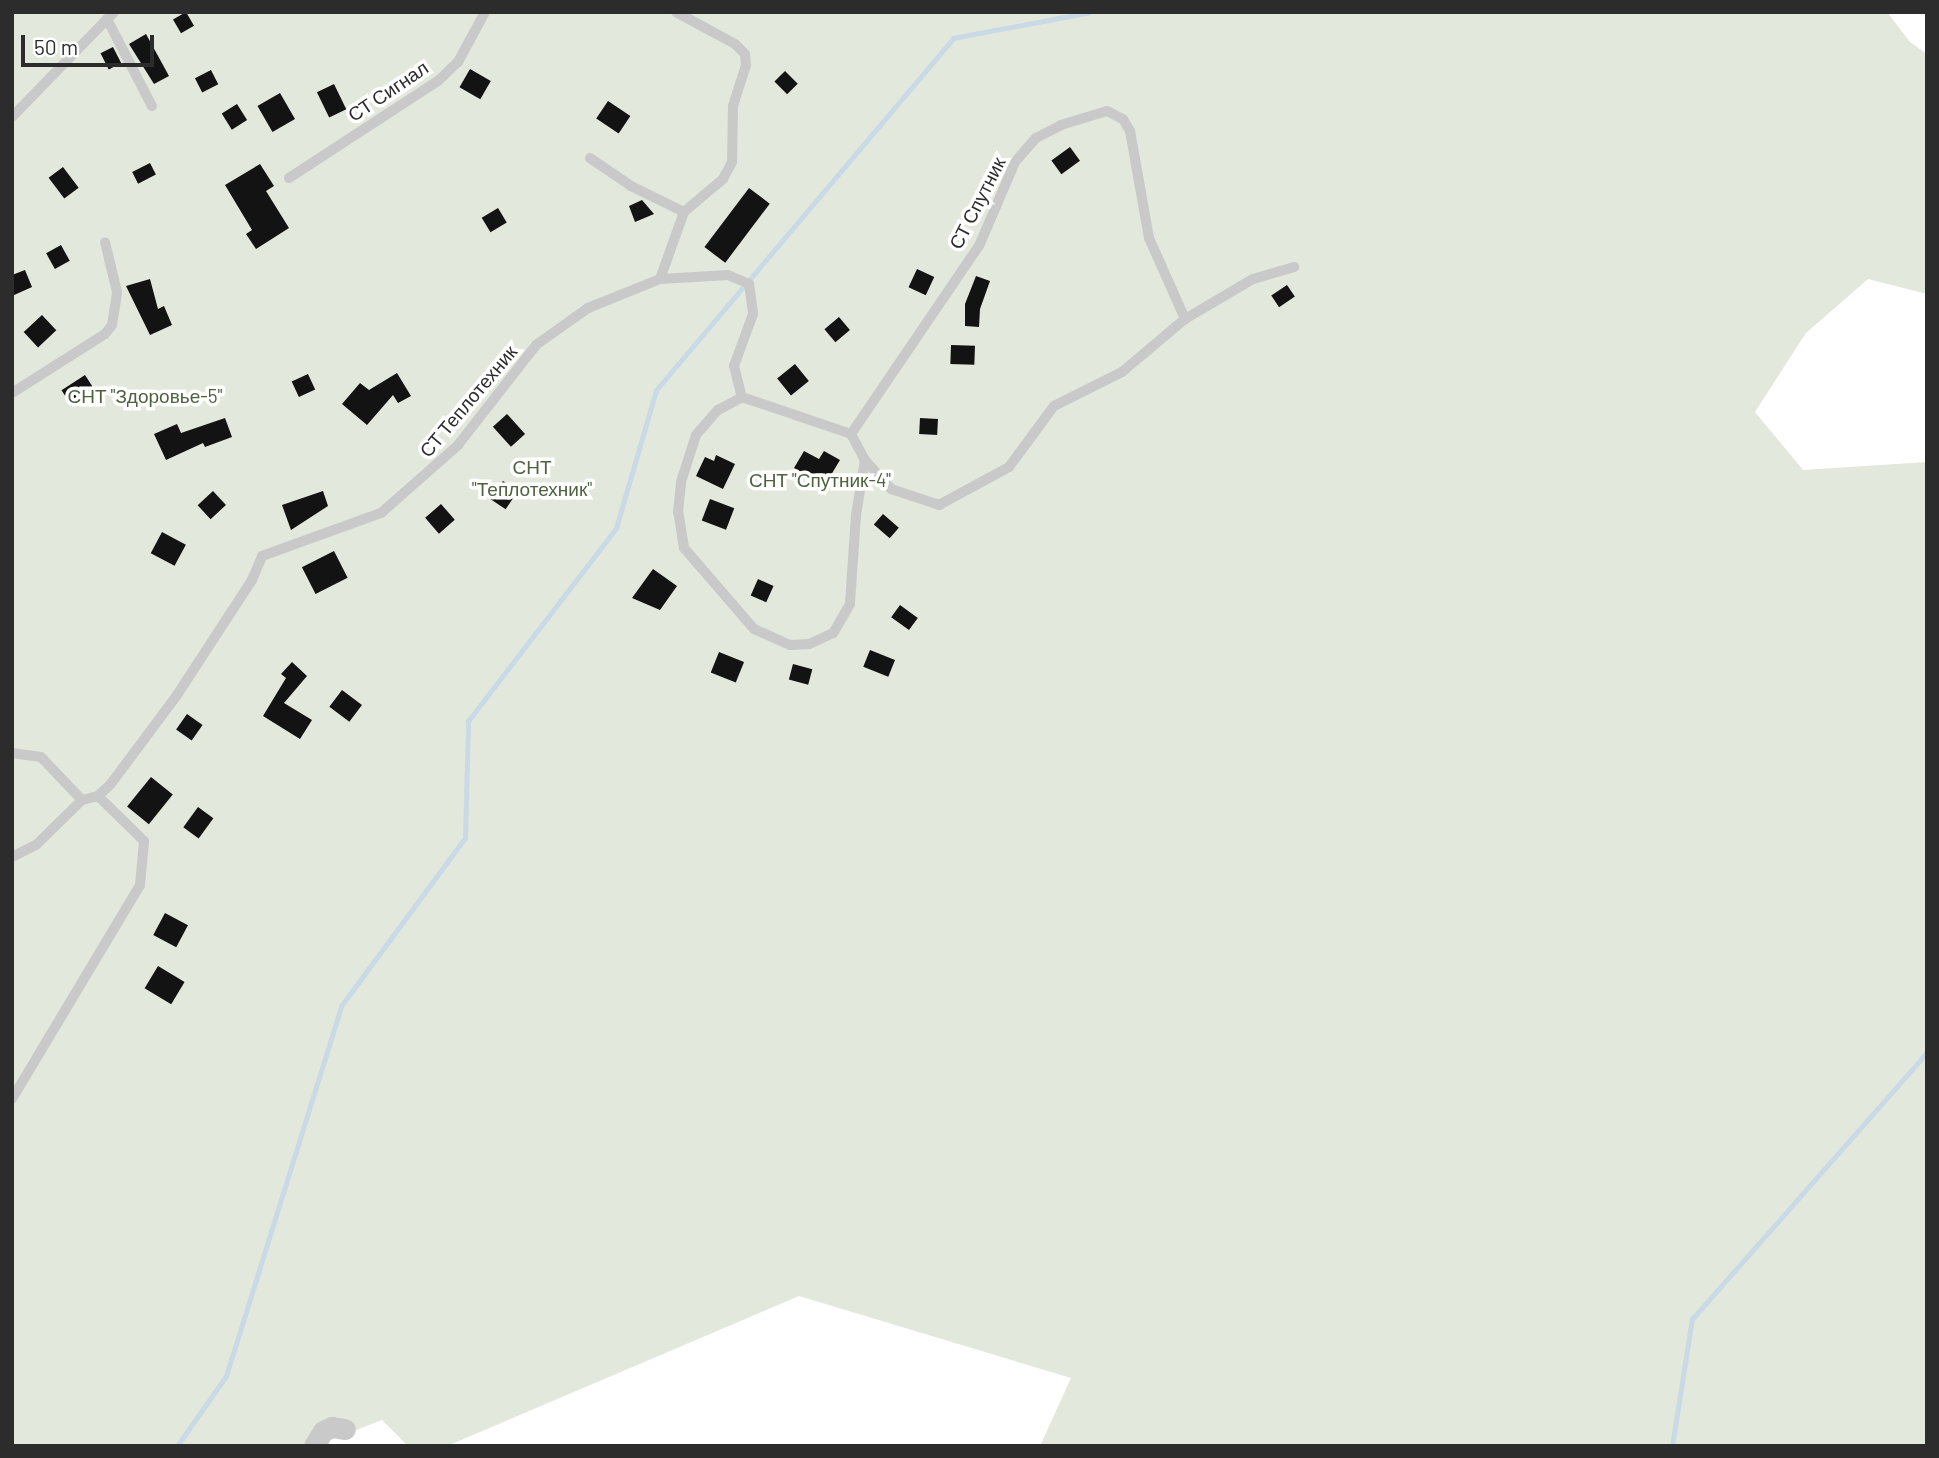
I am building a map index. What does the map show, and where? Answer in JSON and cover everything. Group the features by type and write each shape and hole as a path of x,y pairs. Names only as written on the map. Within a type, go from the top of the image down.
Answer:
{"street":[{"path":"314,1446 323,1431 332,1427 345,1430"}],"lane":[{"name":"СТ Сигнал","path":"289,178 438,81 458,62 485,12"},
{"path":"660,279 684,212 723,179 732,162 733,106 746,65 745,54 735,44 676,12"},
{"path":"12,117 110,16 152,106"},
{"name":"СТ Спутник","path":"851,434 979,246 1016,162 1036,138 1061,125 1107,111 1123,119 1130,131 1149,238 1185,319"},
{"path":"590,158 631,186 684,212"},
{"path":"12,393 105,334 112,325 117,292 105,242"},
{"path":"865,460 856,516 850,604 833,633 809,644 789,645 754,629 684,548 678,512 681,482 696,435 718,410 742,397 851,434 865,460 891,489 939,505 1010,467 1054,406 1122,372 1185,319 1254,279 1294,267"},
{"name":"СТ Теплотехник","path":"98,796 177,695 252,580 262,556 381,513 458,445 536,345 588,308 660,279 728,275 749,285 753,314 734,366 742,397"},
{"path":"12,753 41,757 82,800"},
{"path":"12,857 36,845 82,800 98,796 145,841 140,885 12,1099"}],"green space":[{"path":"12,12 1887,12 1910,42 1927,54 1927,294 1868,279 1806,333 1755,412 1803,470 1927,462 1927,1446 1040,1446 1071,1378 799,1296 447,1446 408,1446 382,1420 315,1446 12,1446"}],"building":[{"path":"186,12 194,26 181,33 173,20"},
{"path":"146,34 169,76 154,84 129,44"},
{"path":"113,47 121,63 109,69 101,53"},
{"path":"470,69 491,81 480,99 460,87"},
{"path":"211,70 218,84 202,92 195,78"},
{"path":"785,71 798,84 787,94 774,82"},
{"path":"334,84 346,109 329,117 317,92"},
{"path":"280,93 295,119 272,132 257,106"},
{"path":"608,101 630,116 619,134 596,118"},
{"path":"237,104 247,120 232,130 222,114"},
{"path":"1070,147 1080,161 1061,174 1051,161"},
{"path":"150,163 156,175 138,184 132,172"},
{"path":"260,164 274,186 266,191 289,228 256,249 246,234 252,230 225,185"},
{"path":"63,167 79,188 64,199 49,178"},
{"path":"749,188 770,204 725,263 704,247"},
{"path":"642,200 654,214 635,222 629,206"},
{"path":"498,208 507,223 490,232 482,218"},
{"path":"61,245 70,261 55,269 46,253"},
{"path":"917,269 934,277 926,295 909,287"},
{"path":"25,270 32,287 12,296 12,275"},
{"path":"976,276 990,281 980,309 979,327 965,326 965,304"},
{"path":"150,279 158,309 164,306 172,325 150,335 126,286"},
{"path":"1287,285 1295,297 1279,307 1271,296"},
{"path":"42,315 56,330 38,347 24,332"},
{"path":"839,317 850,330 835,342 824,329"},
{"path":"951,345 975,346 974,365 950,364"},
{"path":"795,364 809,381 791,396 777,378"},
{"path":"397,373 411,396 398,403 393,395 367,425 342,404 360,383 369,390"},
{"path":"308,374 315,389 299,397 292,382"},
{"path":"85,375 94,389 71,405 62,390"},
{"path":"507,414 525,434 511,447 493,427"},
{"path":"225,418 232,437 205,447 203,443 166,460 154,434 177,424 181,433"},
{"path":"920,418 938,419 937,435 919,434"},
{"path":"804,451 819,459 824,451 840,460 825,485 794,468"},
{"path":"716,455 735,464 723,489 696,476 705,457 714,461"},
{"path":"503,481 518,491 506,509 491,499"},
{"path":"213,491 226,505 211,519 198,505"},
{"path":"323,491 328,506 291,530 282,505"},
{"path":"710,499 734,508 726,530 702,520"},
{"path":"441,504 455,520 439,534 425,518"},
{"path":"883,514 899,528 890,538 874,525"},
{"path":"162,532 186,545 175,566 151,553"},
{"path":"334,551 348,578 316,594 302,567"},
{"path":"653,569 677,586 660,610 632,598"},
{"path":"758,579 774,586 766,602 751,595"},
{"path":"900,605 918,618 909,630 891,617"},
{"path":"870,650 895,660 888,677 863,667"},
{"path":"719,652 744,662 736,683 711,672"},
{"path":"292,662 307,676 284,703 312,720 300,739 263,716 286,678 281,674"},
{"path":"793,664 812,669 808,685 789,679"},
{"path":"342,690 362,705 349,722 329,707"},
{"path":"187,714 203,725 192,740 176,730"},
{"path":"151,777 173,795 149,824 127,807"},
{"path":"198,807 213,818 199,838 183,827"},
{"path":"165,913 188,925 176,947 153,935"},
{"path":"158,966 185,982 171,1004 145,988"}],"waterway":[{"path":"177,1446 226,1376 341,1006 465,838 468,721 616,528 656,390 953,38 1090,12"},
{"path":"1672,1446 1692,1319 1927,1052"}],"park label":[{"name":"СНТ \"Здоровье-5\"","path":"145,396"},
{"name":"СНТ \"Теплотехник\"","path":"532,478"},
{"name":"СНТ \"Спутник-4\"","path":"820,480"}]}
